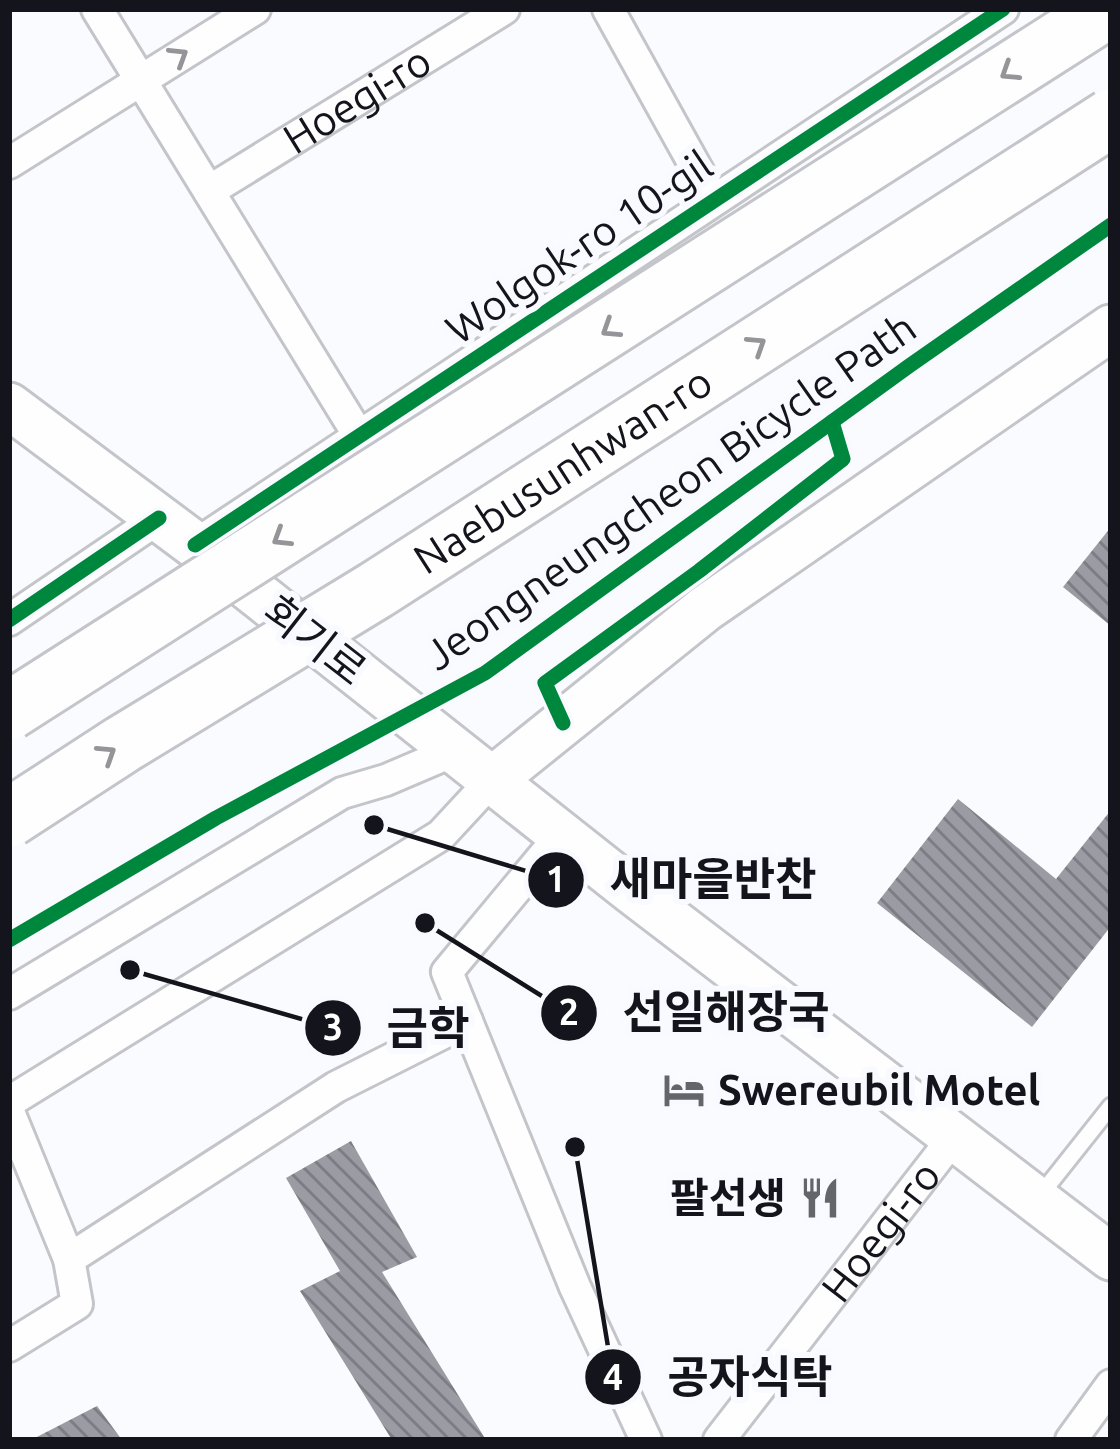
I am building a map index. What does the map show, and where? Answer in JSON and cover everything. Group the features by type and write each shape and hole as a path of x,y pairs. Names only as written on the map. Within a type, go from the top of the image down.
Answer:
{"highway":[{"path":"9,711 1108,9"},
{"name":"Naebusunhwan-ro","path":"9,818 396,578 1111,118"}],"main road":[{"path":"491,781 706,608 1111,328"},
{"path":"9,406 177,531"},
{"name":"회기로","path":"177,531 491,781"},
{"name":"Hoegi-ro","path":"491,781 1111,1257"}],"street":[{"path":"97,9 359,436"},
{"path":"9,163 255,9"},
{"name":"Hoegi-ro","path":"209,191 505,9"},
{"path":"608,9 714,200"},
{"name":"Wolgok-ro 10-gil","path":"9,620 359,436 1003,9"},
{"path":"9,994 342,793 454,751"},
{"path":"9,1102 441,835 491,781"},
{"path":"561,835 447,972 575,1288 645,1440"},
{"path":"69,1259 336,1087 467,1021"},
{"path":"9,1112 69,1259 77,1304 9,1346"},
{"name":"Hoegi-ro","path":"719,1440 954,1137"},
{"path":"1071,1440 1111,1385"}],"lane":[{"path":"1037,1200 1111,1106"}],"pier":[{"path":"1111,49 1111,112 245,671 277,701 9,869 9,683 154,590 204,636"}],"building":[{"path":"1111,527 1111,626 1063,587"},
{"path":"958,799 1056,879 1111,810 1111,926 1032,1027 877,903"},
{"path":"351,1141 417,1257 382,1272 486,1440 392,1440 300,1291 340,1271 286,1178"},
{"path":"97,1406 122,1440 31,1440"}],"cycle path":[{"path":"195,545 1003,9"},
{"name":"Jeongneungcheon Bicycle Path","path":"9,940 216,818 485,673 1111,225"},
{"name":"Jeongneungcheon Bicycle Path","path":"563,723 545,683 843,459 832,422"},
{"path":"9,620 159,518"}],"place":[{"name":"새마을반찬","path":"374,825"},
{"name":"선일해장국","path":"425,923"},
{"name":"금학","path":"130,970"},
{"name":"Swereubil Motel","path":"684,1090"},
{"name":"공자식탁","path":"575,1147"},
{"name":"팔선생","path":"820,1198"}]}
